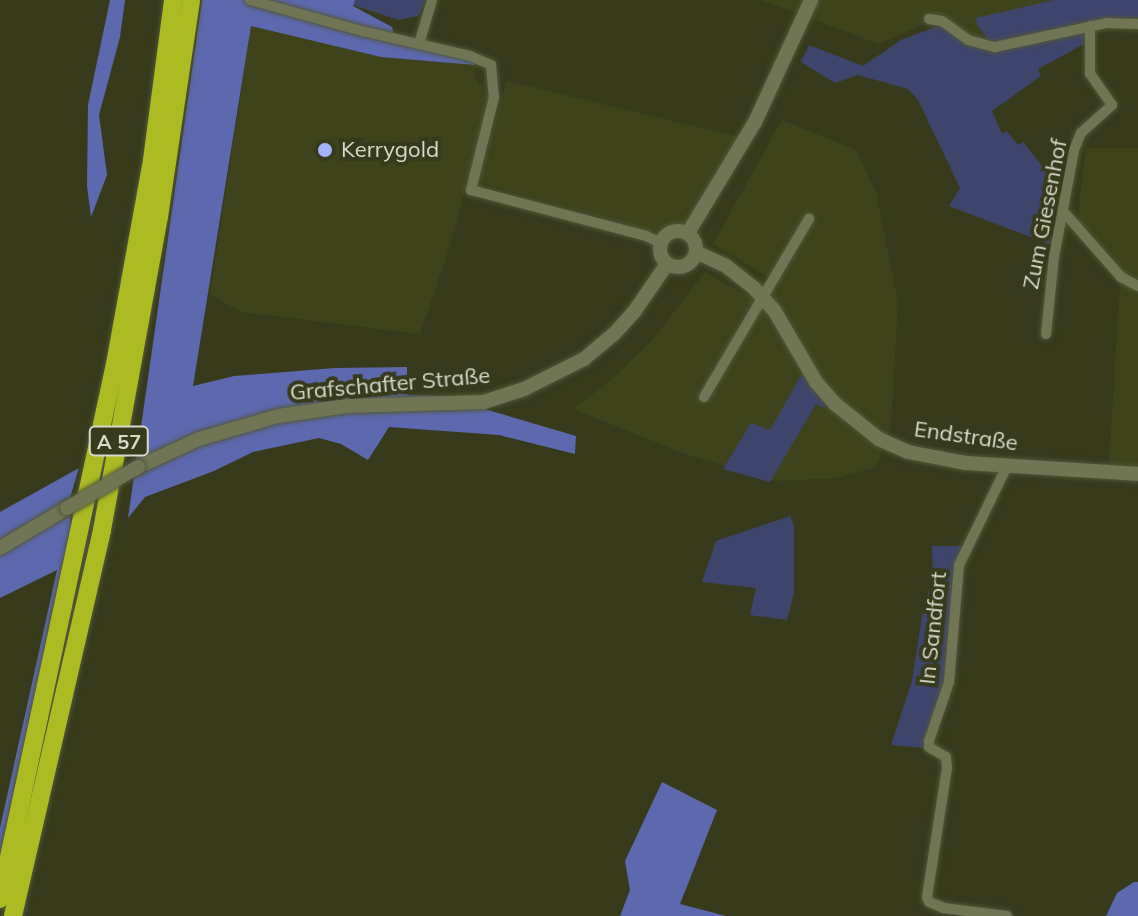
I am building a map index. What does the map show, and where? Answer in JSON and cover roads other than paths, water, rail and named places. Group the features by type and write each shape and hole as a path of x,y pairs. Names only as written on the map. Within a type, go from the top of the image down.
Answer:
{"highway":[{"name":"A 57","path":"0,899 115,364 152,160 172,0"},
{"name":"A 57","path":"13,916 105,515 156,232 191,0"}],"street":[{"path":"250,0 470,56 491,65 494,97 471,190 646,236 661,243"},
{"path":"419,44 432,0"},
{"path":"688,233 755,122 811,0"},
{"path":"929,19 942,21 968,40 995,47 1021,44 1090,26 1138,24"},
{"name":"Zum Giesenhof","path":"1046,334 1074,150 1081,133 1112,105 1090,74 1090,26"},
{"path":"1063,211 1121,277 1138,286"},
{"path":"704,397 809,219"},
{"path":"672,231 688,233 695,241 696,252 688,264 674,267 667,264 660,254 661,243 672,231"},
{"name":"Endstraße","path":"696,252 738,274 764,298 816,382 834,403 879,439 908,452 936,458 1138,474"},
{"name":"Grafschafter Straße","path":"0,548 138,467 243,424 309,410 384,404 484,402 553,377 584,359 614,334 634,312 667,264"},
{"name":"In Sandfort","path":"1007,466 959,565 951,672 944,702 929,741 929,747 946,757 947,768 927,897 929,902 944,908 1007,916"}],"place":[{"name":"Kerrygold","path":"325,150"}]}
